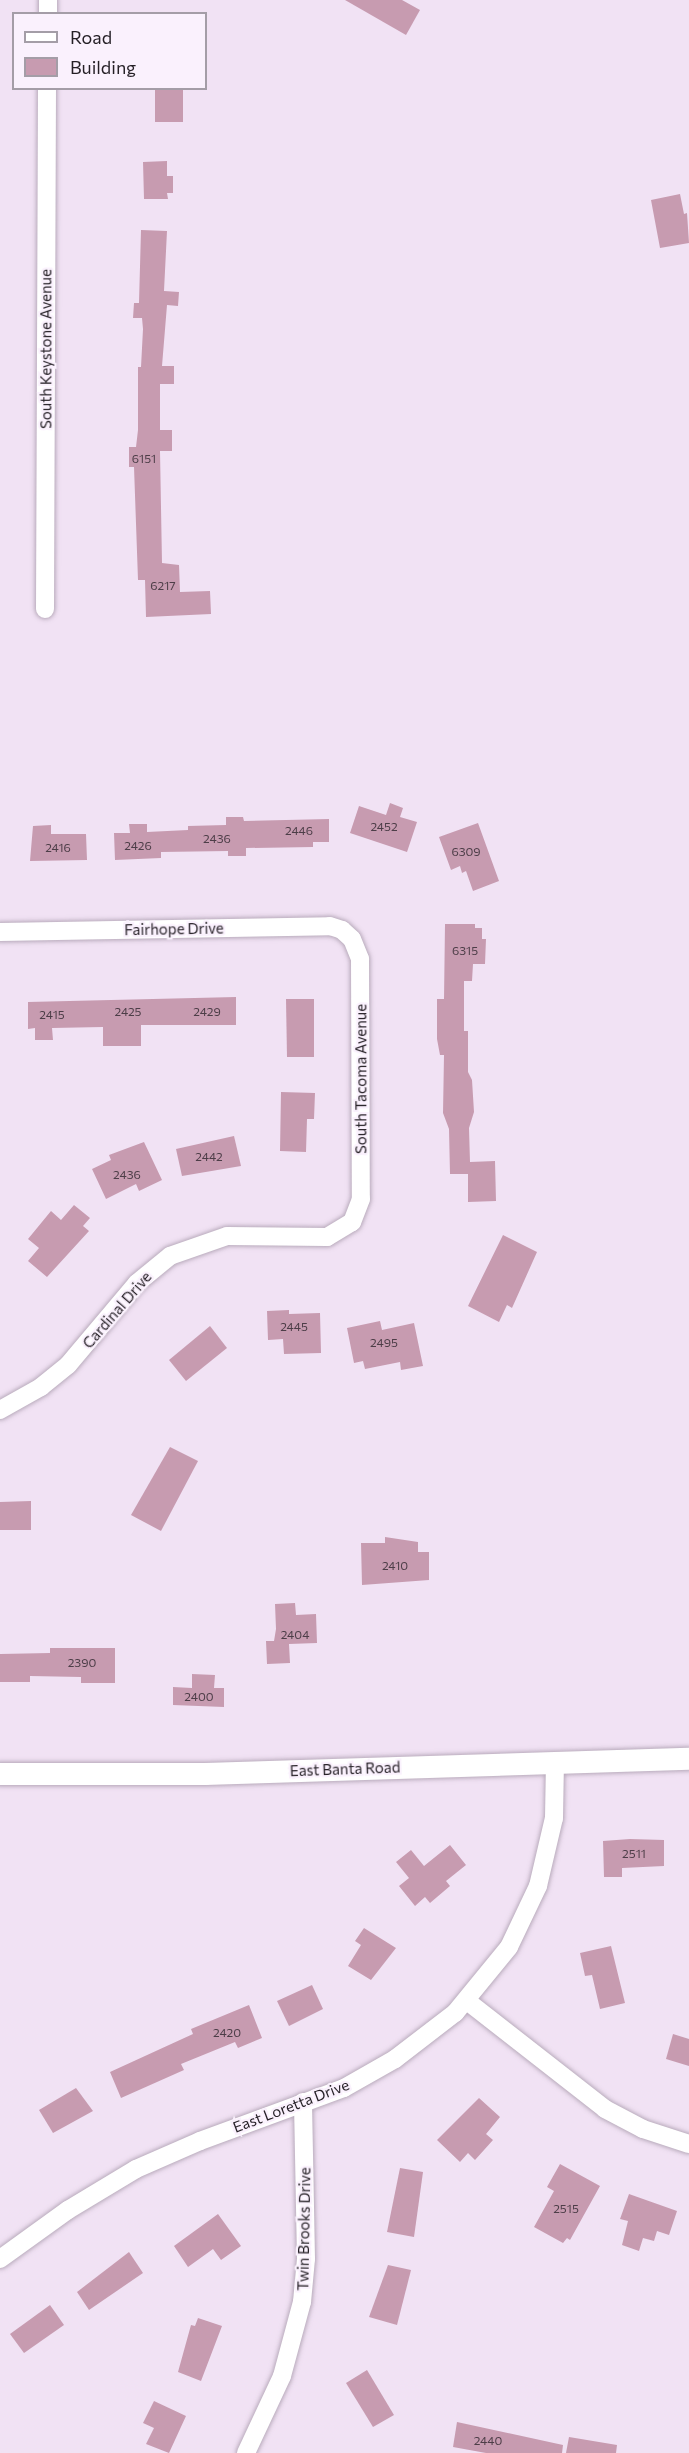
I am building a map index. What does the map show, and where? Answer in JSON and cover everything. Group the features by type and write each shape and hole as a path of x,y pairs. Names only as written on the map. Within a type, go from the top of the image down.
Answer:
{"street":[{"name":"South Keystone Avenue","path":"45,609 47,90"},
{"name":"Fairhope Drive","path":"0,932 330,926 346,934"},
{"name":"South Tacoma Avenue","path":"346,934 357,947 361,965 361,1199 349,1225"},
{"name":"Cardinal Drive","path":"0,1410 40,1387 68,1365 136,1283 178,1252 227,1236 327,1237 349,1225"},
{"name":"East Banta Road","path":"0,1774 205,1774 689,1759"},
{"path":"555,1762 554,1818 538,1886 509,1947 467,2001 605,2109 644,2129 689,2144"},
{"name":"East Loretta Drive","path":"0,2259 68,2210 136,2169 303,2102 344,2088 395,2059 467,2001"},
{"name":"Twin Brooks Drive","path":"246,2453 282,2376 301,2310 306,2259 303,2102"}],"building":[{"path":"345,0 402,0 420,10 406,35"},
{"path":"155,90 183,90 183,122 155,122"},
{"path":"167,161 167,176 173,176 173,193 167,193 168,199 144,199 143,162"},
{"path":"680,194 684,214 687,213 689,243 660,248 651,200"},
{"path":"141,230 167,231 164,291 179,292 178,306 167,305 162,366 174,366 174,384 160,384 160,430 172,430 172,451 160,451 162,563 179,565 180,592 210,591 211,614 146,617 145,580 138,580 134,467 129,467 129,447 136,447 138,430 138,367 141,367 143,329 142,318 133,318 134,303 139,303"},
{"path":"390,803 403,808 400,817 417,822 407,852 350,833 359,806 386,815"},
{"path":"226,817 243,817 244,821 329,819 329,842 313,842 313,847 246,848 246,856 228,856 228,851 161,852 161,858 115,860 114,833 130,833 129,824 147,824 147,832 188,830 188,826 226,825"},
{"path":"478,823 499,881 473,891 466,871 462,873 460,866 451,870 439,837"},
{"path":"51,825 51,834 86,834 87,860 30,861 33,826"},
{"path":"445,924 475,924 475,928 482,928 482,939 486,939 485,964 473,964 472,981 464,981 464,1031 468,1031 468,1072 472,1080 474,1112 469,1128 470,1162 495,1161 496,1201 468,1202 468,1174 450,1174 449,1129 443,1113 444,1055 440,1055 437,1039 437,999 444,999"},
{"path":"236,997 236,1025 141,1025 141,1046 103,1046 103,1027 52,1028 53,1040 35,1040 35,1028 28,1029 28,1002"},
{"path":"286,999 314,999 314,1057 287,1057"},
{"path":"281,1092 315,1093 314,1119 307,1119 306,1152 280,1151"},
{"path":"234,1136 241,1166 182,1176 176,1149"},
{"path":"144,1142 162,1180 139,1191 136,1184 106,1199 92,1169 111,1160 109,1155"},
{"path":"74,1205 90,1218 83,1226 89,1231 47,1277 28,1261 39,1248 28,1239 51,1211 61,1220"},
{"path":"503,1235 537,1252 512,1308 507,1305 499,1322 468,1306"},
{"path":"289,1310 289,1314 320,1313 321,1353 284,1354 283,1339 268,1340 267,1311"},
{"path":"380,1321 382,1330 414,1323 423,1366 401,1370 400,1362 365,1369 363,1361 354,1363 347,1328"},
{"path":"210,1326 227,1348 186,1381 169,1360"},
{"path":"170,1447 198,1461 161,1531 131,1515"},
{"path":"31,1501 31,1530 0,1530 0,1502"},
{"path":"385,1537 418,1542 418,1552 429,1552 429,1580 362,1585 361,1543 385,1543"},
{"path":"295,1603 296,1615 316,1614 317,1643 289,1644 290,1663 267,1664 266,1641 274,1641 276,1629 275,1604"},
{"path":"50,1648 115,1648 115,1683 81,1683 81,1677 30,1676 30,1682 0,1682 0,1654 50,1653"},
{"path":"192,1674 215,1675 214,1688 224,1688 224,1707 173,1705 173,1687 192,1688"},
{"path":"664,1840 664,1866 622,1868 622,1877 604,1877 603,1841"},
{"path":"450,1845 466,1865 446,1881 450,1886 430,1903 425,1897 415,1906 399,1886 409,1878 396,1862 411,1850 424,1866"},
{"path":"364,1928 396,1948 371,1980 348,1966 361,1945 355,1941"},
{"path":"611,1946 625,2003 600,2009 592,1975 585,1976 580,1953"},
{"path":"312,1985 323,2009 289,2026 277,2001"},
{"path":"249,2005 262,2038 238,2048 235,2042 181,2064 184,2070 121,2098 110,2072 193,2034 191,2029"},
{"path":"673,2034 689,2039 689,2066 666,2059"},
{"path":"76,2088 93,2111 53,2133 39,2110"},
{"path":"479,2098 500,2117 486,2134 493,2140 475,2160 468,2153 460,2162 437,2140"},
{"path":"560,2164 600,2186 570,2240 567,2238 563,2243 534,2227 554,2191 547,2187"},
{"path":"400,2168 423,2172 414,2237 387,2232"},
{"path":"629,2194 677,2211 669,2235 657,2231 654,2241 643,2238 639,2251 622,2245 628,2221 620,2219"},
{"path":"218,2214 241,2246 221,2260 213,2249 188,2267 174,2246"},
{"path":"129,2252 143,2273 89,2310 77,2292"},
{"path":"388,2265 411,2270 397,2325 369,2317"},
{"path":"50,2305 64,2325 24,2353 10,2334"},
{"path":"198,2318 222,2326 201,2381 178,2372 191,2325 195,2326"},
{"path":"367,2370 394,2415 373,2427 346,2383"},
{"path":"154,2401 186,2416 169,2453 146,2444 154,2428 143,2423"},
{"path":"457,2422 563,2445 562,2453 486,2453 453,2447"},
{"path":"569,2437 617,2445 616,2453 566,2453"}]}
